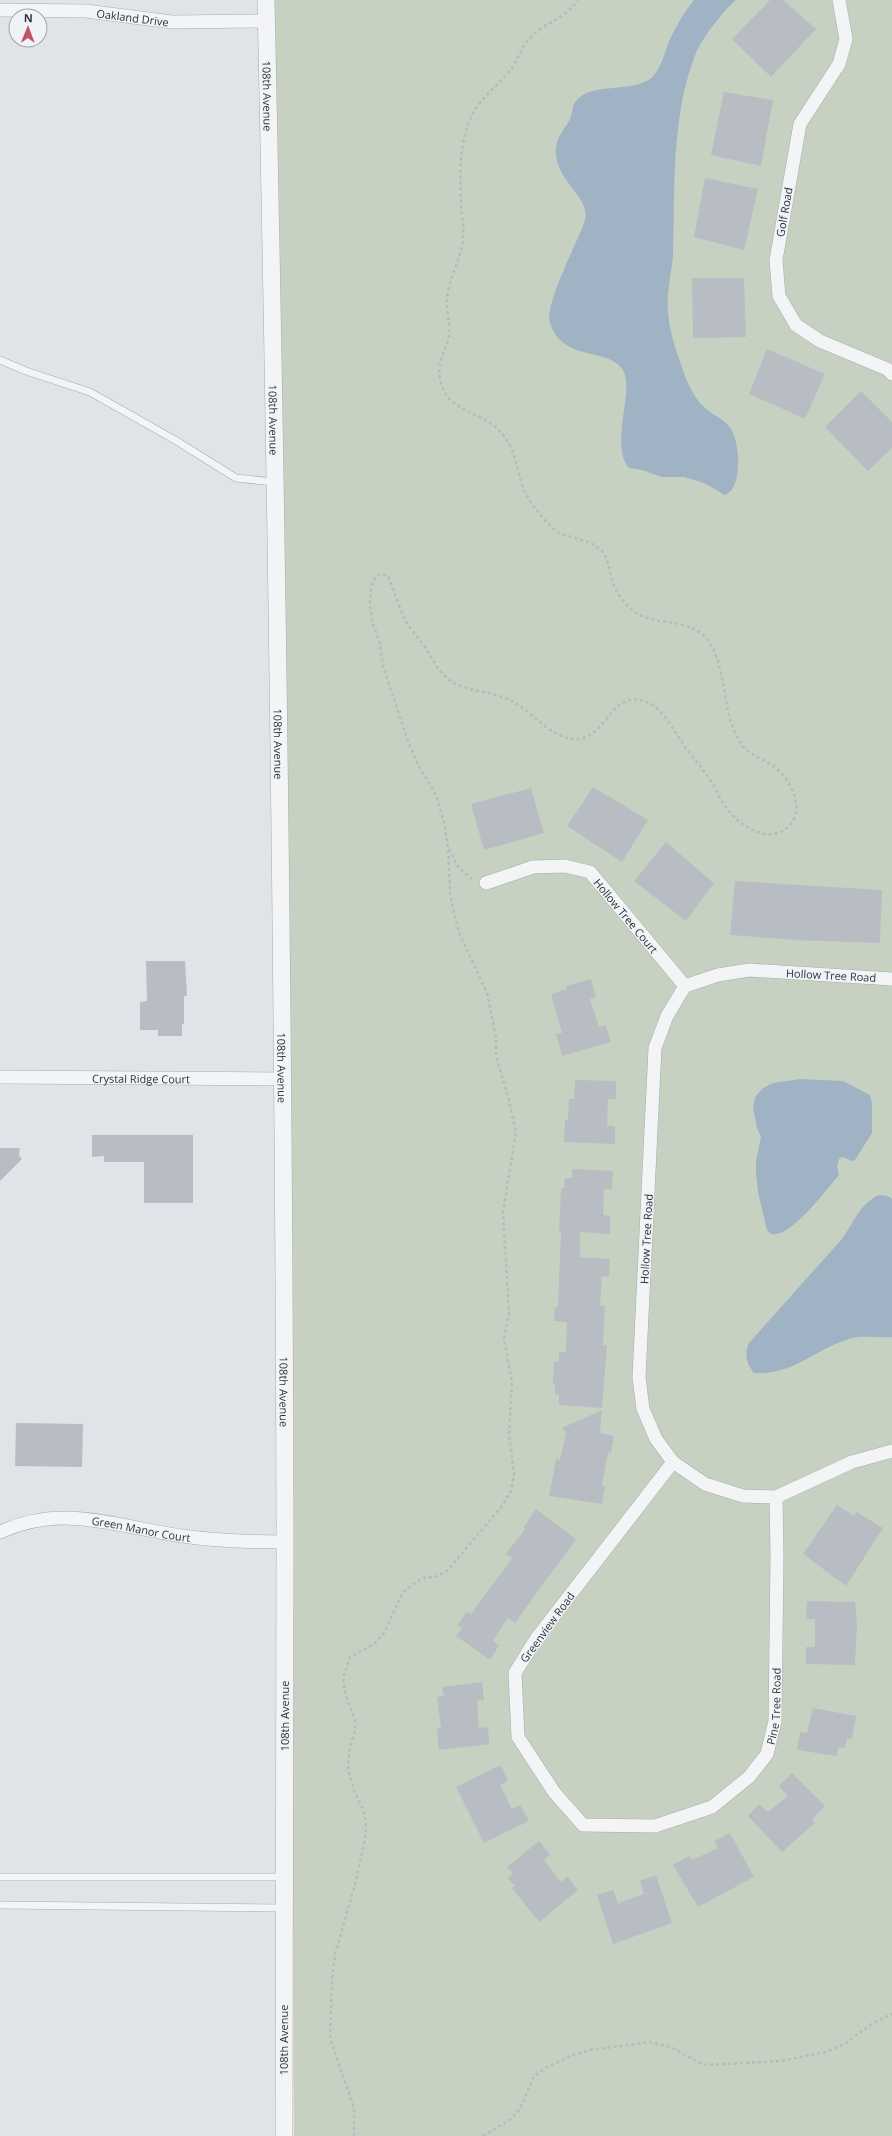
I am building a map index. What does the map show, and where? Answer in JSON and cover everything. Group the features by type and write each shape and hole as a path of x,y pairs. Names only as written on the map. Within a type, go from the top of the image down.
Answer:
{"street":[{"name":"108th Avenue","path":"266,0 282,1079 285,1542 283,1877 284,2136"},
{"name":"Golf Road","path":"838,0 846,39 839,64 800,124 776,260 779,296 796,324 808,333 820,341 886,369 892,374"},
{"name":"Oakland Drive","path":"0,10 86,11 172,22 266,21"},
{"name":"Hollow Tree Court","path":"486,882 533,867 565,866 590,872 685,986"},
{"name":"Hollow Tree Road","path":"892,979 749,970 718,975 685,986 667,1016 655,1048 639,1377 643,1409 656,1439 672,1462 705,1484 743,1496 776,1497 852,1462 892,1451"},
{"name":"Crystal Ridge Court","path":"0,1077 282,1079"},
{"name":"Greenview Road","path":"583,1826 554,1792 518,1736 515,1673 536,1639 672,1462"},
{"name":"Pine Tree Road","path":"583,1826 655,1826 712,1807 750,1776 767,1754 775,1721 778,1556 776,1497"},
{"name":"Green Manor Court","path":"0,1532 38,1519 70,1518 103,1520 180,1536 225,1542 285,1542"}],"lane":[{"path":"0,360 26,371 90,392 175,440 236,478 274,482"},
{"path":"0,1877 283,1877"},
{"path":"0,1905 283,1908"}],"path":[{"path":"354,2136 354,2108 330,2038 332,1982 335,1954 356,1881 365,1839 366,1823 363,1809 355,1793 348,1769 349,1752 355,1730 354,1720 346,1696 344,1679 346,1666 350,1657 374,1644 384,1634 402,1592 422,1578 435,1577 447,1571 502,1506 511,1491 514,1474 509,1434 512,1382 504,1338 509,1313 503,1212 516,1133 509,1100 496,1056 496,1037 487,993 460,935 454,914 450,892 448,847 444,822 436,795 418,765 408,741 383,666 380,643 372,622 370,602 371,586 375,577 381,574 388,576 399,605 414,634 424,645 440,671 451,681 461,686 506,697 556,733 568,738 581,739 593,734 621,702 635,699 649,702 661,712 712,782 723,803 736,820 755,832 771,835 786,830 796,818 797,802 789,782 774,766 756,758 740,743 725,702 716,653 704,636 687,625 638,614 620,597 610,578 609,561 598,546 555,530 540,515 524,491 516,459 506,439 496,426 457,406 447,396 440,380 439,363 448,338 450,322 446,305 447,294 452,273 464,240 461,177 463,138 476,107 511,68 530,38 544,26 566,14 576,5 578,0"},
{"path":"448,847 459,868 470,879 486,882"},
{"path":"483,2136 511,2119 520,2109 534,2076 547,2067 573,2055 590,2050 650,2042 671,2047 704,2065 781,2061 826,2052 846,2043 873,2023 892,2014"}],"green space":[{"path":"268,0 892,0 892,2136 294,2136 293,1876"}],"water":[{"path":"694,0 736,0 725,11 699,47 688,77 682,101 676,152 673,254 668,297 668,311 669,324 674,343 684,374 696,398 708,411 723,420 729,426 734,436 738,454 737,475 735,484 731,491 725,495 704,483 684,477 662,477 642,470 629,468 623,458 621,445 626,390 626,379 623,370 616,363 607,358 575,349 564,344 556,335 550,323 549,314 556,289 584,223 586,214 579,197 566,180 557,160 556,148 558,140 570,118 574,103 583,95 600,89 632,86 650,79 660,66 670,39 687,9"},
{"path":"800,1079 843,1081 870,1095 872,1103 872,1133 855,1160 852,1161 842,1157 839,1159 837,1166 839,1175 816,1203 794,1225 783,1232 774,1234 767,1230 758,1192 756,1161 761,1137 757,1128 753,1107 755,1097 763,1088 773,1083"},
{"path":"878,1195 888,1196 892,1199 892,1337 852,1338 839,1342 793,1366 768,1373 754,1373 749,1366 746,1355 749,1343 841,1240 866,1204"}],"building":[{"path":"770,0 783,0 816,29 771,77 732,39"},
{"path":"724,92 773,100 761,166 711,155"},
{"path":"705,178 758,189 744,250 694,237"},
{"path":"692,278 744,278 746,337 693,338"},
{"path":"767,349 825,374 805,419 749,394"},
{"path":"861,391 892,422 892,448 868,471 825,427"},
{"path":"593,787 648,820 622,862 567,826"},
{"path":"531,788 544,833 484,850 471,804"},
{"path":"666,842 714,883 686,921 634,881"},
{"path":"735,881 882,890 880,943 795,940 730,935"},
{"path":"146,961 185,961 187,996 184,996 184,1024 182,1024 182,1036 158,1036 158,1030 140,1030 140,1002 147,1001"},
{"path":"591,979 596,997 590,999 599,1027 606,1025 611,1042 562,1056 556,1034 562,1033 551,994 567,989 566,986"},
{"path":"575,1080 616,1081 616,1099 608,1099 607,1126 615,1126 615,1144 564,1142 565,1120 568,1120 569,1099 574,1099"},
{"path":"92,1135 193,1135 193,1203 144,1203 144,1162 104,1162 104,1156 92,1157"},
{"path":"0,1148 20,1148 19,1156 22,1159 0,1181"},
{"path":"572,1169 613,1171 612,1189 604,1189 603,1215 610,1216 610,1234 580,1232 580,1257 610,1259 609,1277 602,1276 600,1306 605,1306 603,1345 607,1345 602,1408 559,1405 559,1395 555,1395 555,1384 553,1384 554,1362 559,1362 559,1352 566,1352 567,1322 554,1321 555,1307 558,1307 561,1188 564,1188 565,1178 572,1178"},
{"path":"602,1410 600,1433 614,1436 611,1453 608,1452 602,1486 605,1487 602,1504 549,1496 556,1459 560,1460 566,1433 562,1428"},
{"path":"16,1423 83,1424 82,1467 15,1466"},
{"path":"837,1505 854,1516 857,1512 883,1528 846,1586 803,1554"},
{"path":"536,1509 576,1539 515,1623 508,1618 493,1641 499,1645 490,1660 456,1636 462,1628 457,1625 467,1612 471,1614 512,1558 506,1554 525,1529 523,1528"},
{"path":"807,1601 855,1602 857,1624 855,1665 806,1664 806,1647 815,1647 815,1619 806,1619"},
{"path":"482,1682 484,1700 477,1701 479,1728 488,1727 489,1744 439,1750 437,1728 441,1728 437,1697 444,1696 442,1687"},
{"path":"813,1708 856,1716 852,1739 847,1739 845,1748 838,1747 837,1756 797,1750 800,1732 807,1733"},
{"path":"501,1765 508,1781 500,1785 512,1809 520,1805 529,1821 484,1843 456,1787"},
{"path":"792,1773 825,1806 812,1819 815,1823 782,1852 748,1816 759,1804 768,1812 788,1796 779,1786"},
{"path":"730,1833 754,1877 698,1907 673,1865 689,1856 692,1860 718,1848 714,1841"},
{"path":"539,1841 550,1855 544,1860 561,1882 567,1876 578,1890 539,1922 512,1888 515,1886 508,1878 513,1873 507,1867"},
{"path":"656,1875 672,1923 613,1944 597,1895 613,1890 618,1903 644,1894 640,1881"}]}
